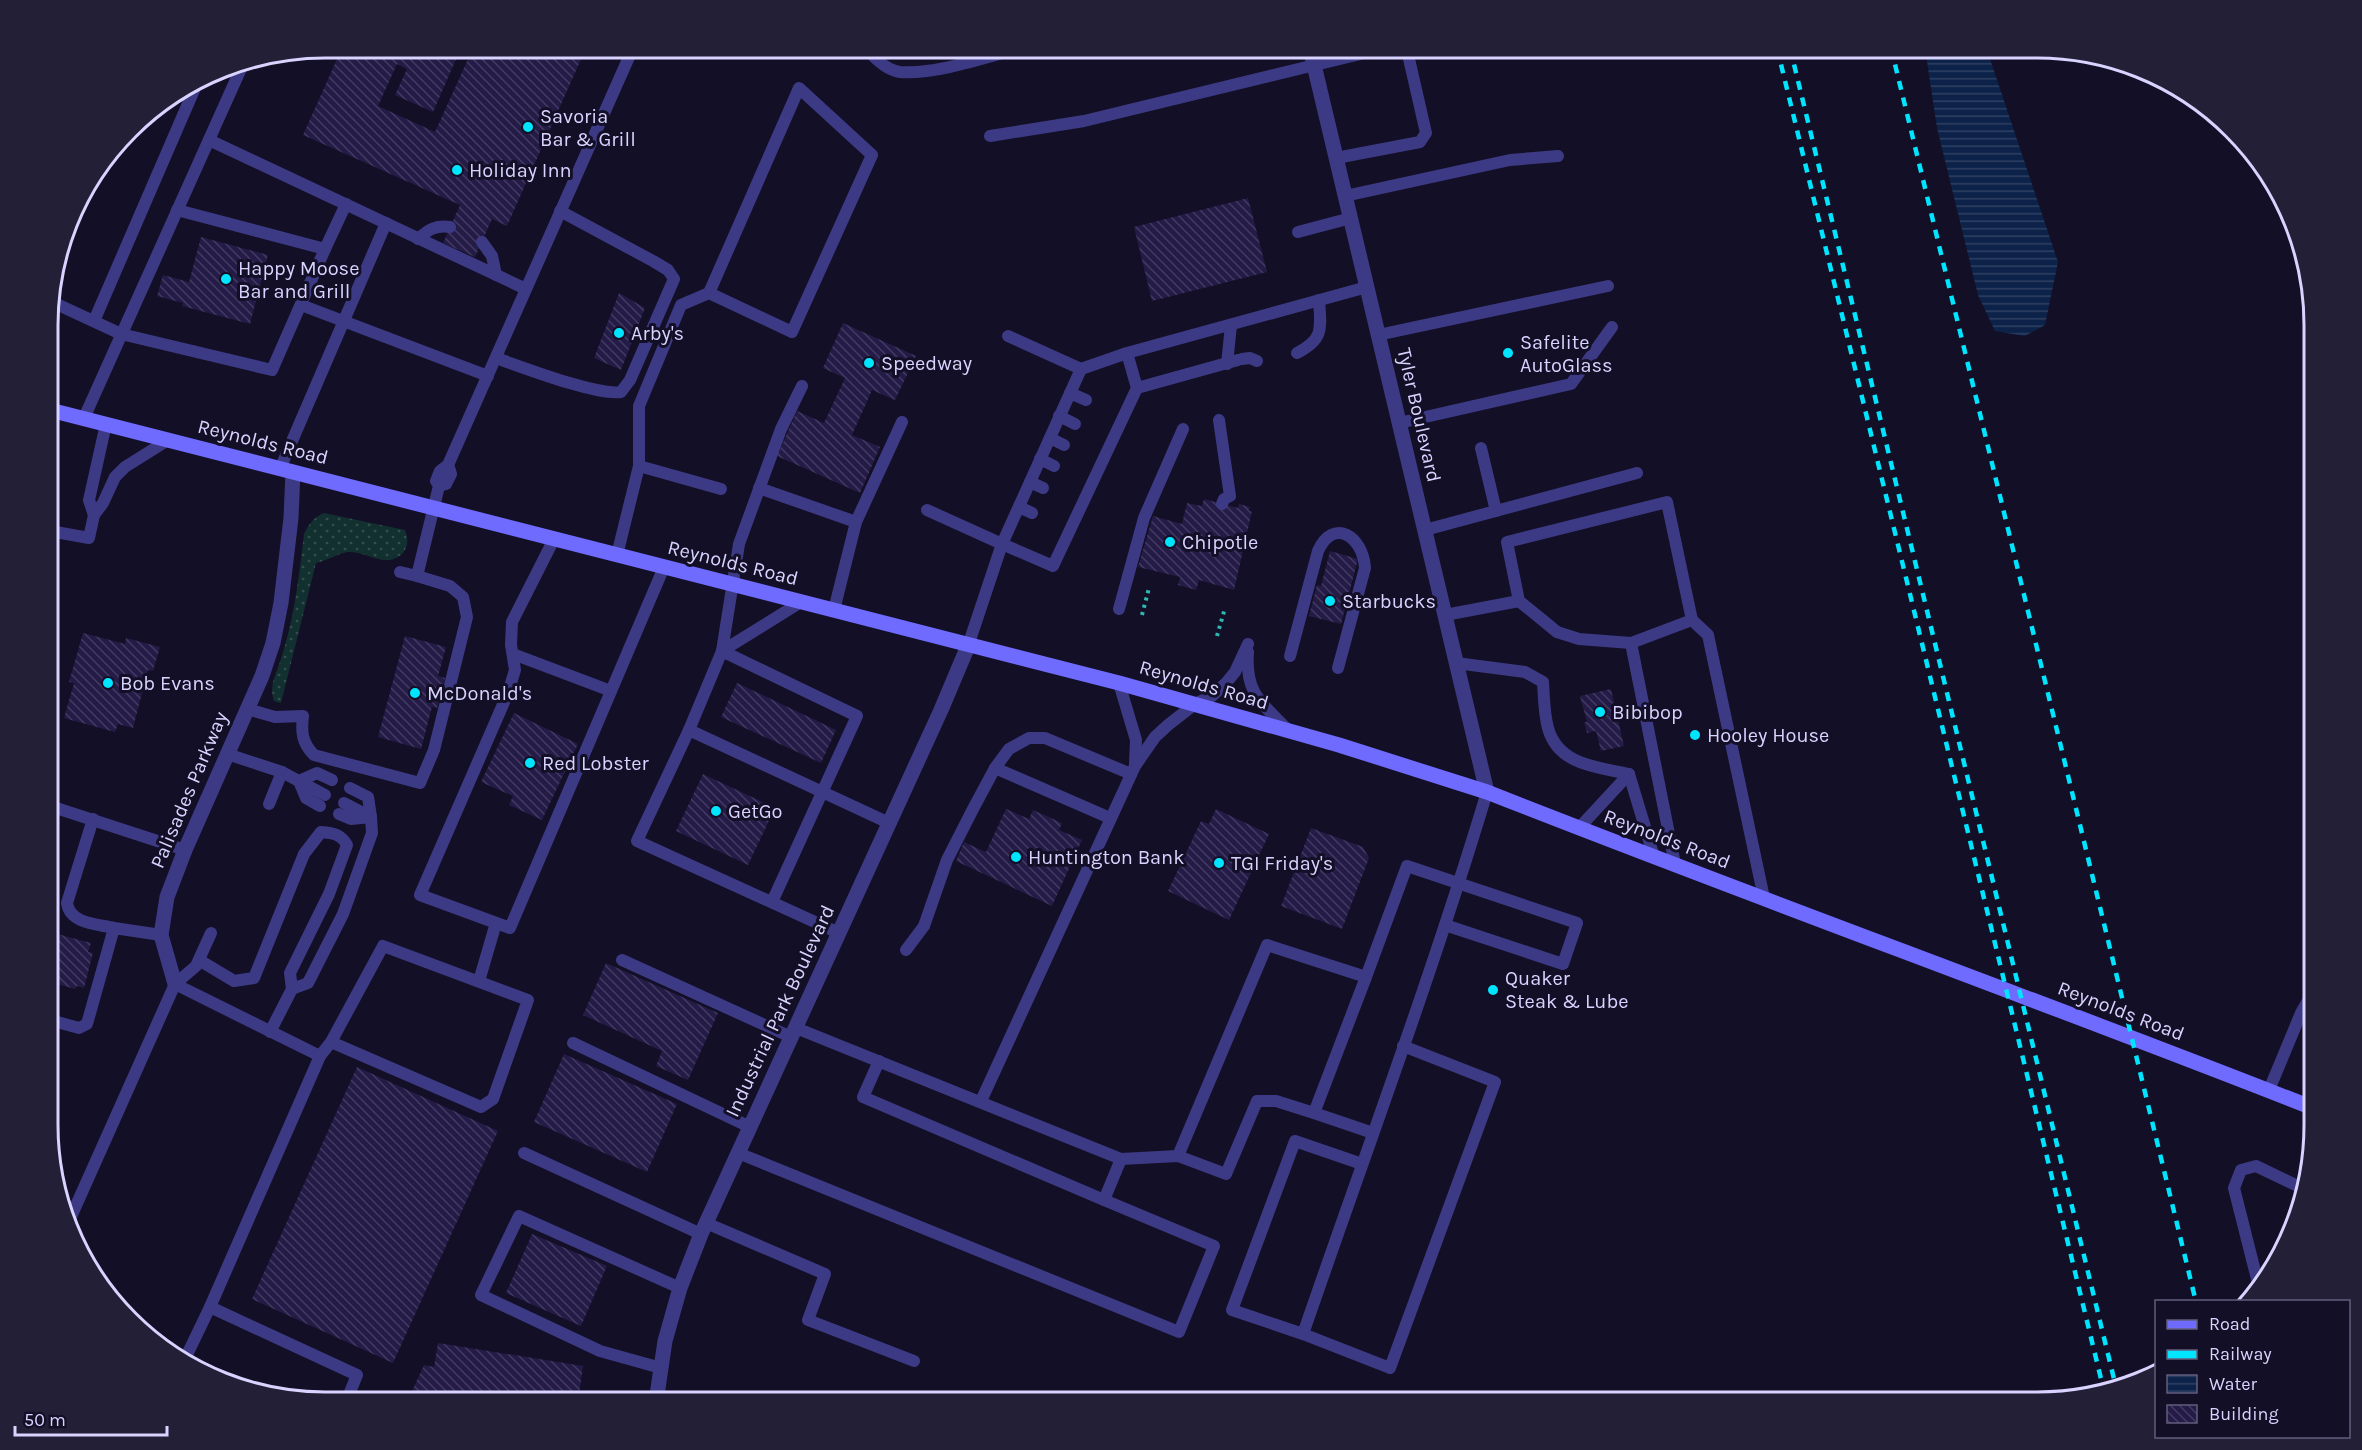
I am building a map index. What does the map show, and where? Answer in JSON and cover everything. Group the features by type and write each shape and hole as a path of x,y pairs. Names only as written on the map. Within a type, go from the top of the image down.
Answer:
{"main road":[{"name":"Reynolds Road","path":"58,412 1119,683 1423,770 1487,792 2159,1047 2304,1104"}],"street":[{"name":"Tyler Boulevard","path":"1313,58 1487,792"},
{"name":"Palisades Parkway","path":"176,984 161,935 167,897 273,643 281,603 291,518 287,470"},
{"name":"Industrial Park Boulevard","path":"657,1392 665,1341 680,1288 703,1228 968,646"}],"lane":[{"path":"417,576 439,486 446,484 451,474 448,465 629,58"},
{"path":"876,58 883,65 898,72 940,68 980,58"},
{"path":"990,136 1084,121 1348,58"},
{"path":"1336,158 1420,142 1426,133 1409,58"},
{"path":"84,418 239,73"},
{"path":"617,555 639,466 639,406 681,305 710,293 799,88 872,155 792,332 710,293"},
{"path":"94,321 192,94"},
{"path":"209,140 526,289"},
{"path":"1345,196 1510,160 1558,156"},
{"path":"59,305 122,334 272,370 346,204"},
{"path":"177,210 325,249"},
{"path":"496,358 576,384 614,393 621,392 630,380 674,279 668,270 653,261 560,211"},
{"path":"1298,232 1351,218"},
{"path":"287,470 342,322 386,223"},
{"path":"418,238 429,229 440,226 450,227"},
{"path":"482,242 492,256 496,275"},
{"path":"1378,335 1608,286"},
{"path":"1008,336 1081,369 1127,353 1367,287"},
{"path":"1297,353 1313,345 1319,336 1321,323 1319,300"},
{"path":"301,305 488,375"},
{"path":"1232,325 1236,361"},
{"path":"1399,423 1571,384 1612,327"},
{"path":"1127,353 1137,388"},
{"path":"927,510 1053,566 1070,531 1077,505 1118,415 1137,388 1236,361 1250,358 1257,361"},
{"path":"968,646 1002,544 1081,369"},
{"path":"802,386 781,429 739,544 722,651 689,730 637,841 839,933"},
{"path":"1070,393 1086,400"},
{"path":"1059,416 1075,424"},
{"path":"1219,420 1230,496 1224,499 1222,504"},
{"path":"834,610 856,522 902,422"},
{"path":"94,515 89,500 106,424"},
{"path":"1119,609 1144,518 1183,429"},
{"path":"1050,438 1064,445"},
{"path":"58,532 89,538 94,515 103,503 115,477 125,467 168,440"},
{"path":"1481,448 1496,511"},
{"path":"1040,459 1054,466"},
{"path":"639,466 722,489"},
{"path":"1425,530 1637,473"},
{"path":"1030,482 1043,489"},
{"path":"759,488 856,522"},
{"path":"1692,620 1631,643 1579,639 1557,632 1519,601 1507,542 1667,502 1692,620 1708,635 1764,898"},
{"path":"1019,507 1032,513"},
{"path":"1058,525 1070,531"},
{"path":"1290,656 1317,551 1325,539 1342,534 1352,537 1360,545 1365,568 1338,668"},
{"path":"554,539 512,622 515,670 507,693 420,895 510,928 664,567"},
{"path":"247,709 275,717 303,716 303,739 314,755 420,783 434,750 467,617 463,597 450,586 400,572"},
{"path":"1445,615 1519,601"},
{"path":"722,651 801,602"},
{"path":"1631,643 1675,864"},
{"path":"981,1101 1110,818 1133,770 1155,737 1195,704 1212,696 1226,683 1235,672 1248,644 1246,670 1249,684 1255,695 1289,731"},
{"path":"722,651 857,717 772,902"},
{"path":"513,654 611,691"},
{"path":"1456,663 1525,672 1543,682 1548,728 1558,749 1582,764 1629,774"},
{"path":"1119,683 1136,740 1133,770"},
{"path":"689,730 889,823"},
{"path":"906,950 924,926 948,860 995,768 1009,749 1029,738 1045,738 1133,770"},
{"path":"227,754 282,772 299,782 306,798 323,800"},
{"path":"995,768 1110,818"},
{"path":"269,804 282,772"},
{"path":"299,782 317,773 332,780"},
{"path":"1579,828 1629,774"},
{"path":"1629,774 1654,856"},
{"path":"292,989 308,983 343,914 372,833 368,797 350,788"},
{"path":"1303,1334 1460,883 1487,792"},
{"path":"58,808 185,850"},
{"path":"341,809 371,817"},
{"path":"93,819 67,903 68,910 74,917 83,921 161,935"},
{"path":"198,960 234,981 254,978 304,854 321,832 333,832 343,838 347,845 329,894 290,973 292,989 270,1032"},
{"path":"1314,1113 1407,866 1577,923 1563,964 1445,925"},
{"path":"479,981 496,923"},
{"path":"58,1022 79,1028 87,1024 114,928"},
{"path":"73,1212 176,984 196,966 212,933"},
{"path":"1178,1156 1267,945 1366,978"},
{"path":"188,1353 320,1056 331,1042 383,946 528,1000 493,1099 481,1107 331,1042"},
{"path":"622,960 794,1032 879,1061 1121,1159 1178,1156 1226,1174 1257,1101 1276,1101 1373,1133"},
{"path":"176,984 320,1056"},
{"path":"2269,1090 2304,1008"},
{"path":"573,1043 750,1127"},
{"path":"1362,1164 1295,1141 1232,1310 1303,1334 1390,1368 1495,1082 1403,1046"},
{"path":"738,1153 1179,1332 1214,1246 863,1097 879,1061"},
{"path":"524,1153 703,1228 825,1274 808,1320 914,1361"},
{"path":"1104,1200 1121,1159"},
{"path":"2256,1276 2234,1188 2241,1170 2256,1166 2296,1185"},
{"path":"661,1368 600,1351 481,1295 519,1216 680,1288"},
{"path":"210,1307 357,1375 350,1392"}],"path":[{"path":"1142,615 1149,588"},
{"path":"1217,636 1225,608"}],"green space":[{"path":"324,513 405,530 407,545 403,553 390,560 348,552 316,563 281,703 274,701 272,686 285,646 292,614 304,534 312,521"}],"water":[{"path":"1926,58 1990,58 2058,262 2045,325 2025,336 1995,331 1978,295 1937,128"}],"building":[{"name":"Holiday Inn","path":"338,58 457,58 433,112 395,95 407,69 397,64 378,106 435,132 468,58 582,58 507,226 492,219 475,257 443,243 460,205 303,135"},
{"path":"1248,198 1267,272 1152,301 1134,227"},
{"name":"Happy Moose Bar and Grill","path":"201,237 268,255 250,324 182,306 183,303 157,296 163,275 189,282"},
{"name":"Arby's","path":"619,293 645,308 621,370 594,358"},
{"path":"843,323 916,356 895,400 872,390 852,435 880,447 860,493 777,456 797,411 824,423 845,378 823,368"},
{"path":"1204,499 1238,508 1239,504 1250,507 1249,511 1252,511 1234,590 1199,580 1196,590 1178,585 1180,577 1138,567 1153,516 1182,524 1187,503 1202,506"},
{"name":"Starbucks","path":"1330,551 1358,559 1341,624 1309,616 1317,585 1321,586"},
{"name":"Bob Evans","path":"83,633 125,644 126,638 160,647 153,671 148,670 133,728 118,724 115,732 64,718 74,683 69,682"},
{"name":"McDonald's","path":"405,636 446,647 438,676 445,678 437,708 432,707 421,749 378,737"},
{"path":"737,683 836,730 821,763 721,717"},
{"name":"Bibibop","path":"1611,689 1624,746 1601,751 1596,731 1587,733 1584,722 1587,722 1580,696"},
{"name":"Red Lobster","path":"514,713 578,744 542,820 509,805 513,796 481,782"},
{"path":"703,774 775,808 748,865 676,831"},
{"name":"Huntington Bank","path":"1006,809 1029,819 1033,810 1062,823 1059,830 1082,840 1052,906 956,861 964,842 986,852"},
{"name":"TGI Friday's","path":"1216,809 1269,834 1229,920 1168,891 1201,821 1209,824"},
{"path":"1311,828 1363,847 1369,858 1342,929 1281,906"},
{"path":"58,934 91,943 88,952 93,953 84,988 77,986 75,989 58,984"},
{"path":"606,963 718,1013 688,1080 656,1066 662,1051 583,1015"},
{"path":"564,1054 677,1104 647,1172 534,1122"},
{"path":"357,1067 498,1131 393,1363 252,1299"},
{"path":"532,1234 607,1266 581,1326 506,1293"},
{"path":"438,1343 583,1366 579,1392 412,1392 424,1365 434,1367"}],"railway":[{"path":"1779,58 2102,1383"},
{"path":"1792,58 2114,1380"},
{"path":"1893,58 2196,1300"}],"place":[{"name":"Savoria Bar & Grill","path":"528,127"},
{"name":"Holiday Inn","path":"457,170"},
{"name":"Happy Moose Bar and Grill","path":"226,279"},
{"name":"Arby's","path":"619,333"},
{"name":"Safelite AutoGlass","path":"1508,353"},
{"name":"Speedway","path":"869,363"},
{"name":"Chipotle","path":"1170,542"},
{"name":"Starbucks","path":"1330,601"},
{"name":"Bob Evans","path":"108,683"},
{"name":"McDonald's","path":"415,693"},
{"name":"Bibibop","path":"1600,712"},
{"name":"Hooley House","path":"1695,735"},
{"name":"Red Lobster","path":"530,763"},
{"name":"GetGo","path":"716,811"},
{"name":"Huntington Bank","path":"1016,857"},
{"name":"TGI Friday's","path":"1219,863"},
{"name":"Quaker Steak & Lube","path":"1493,990"}]}
